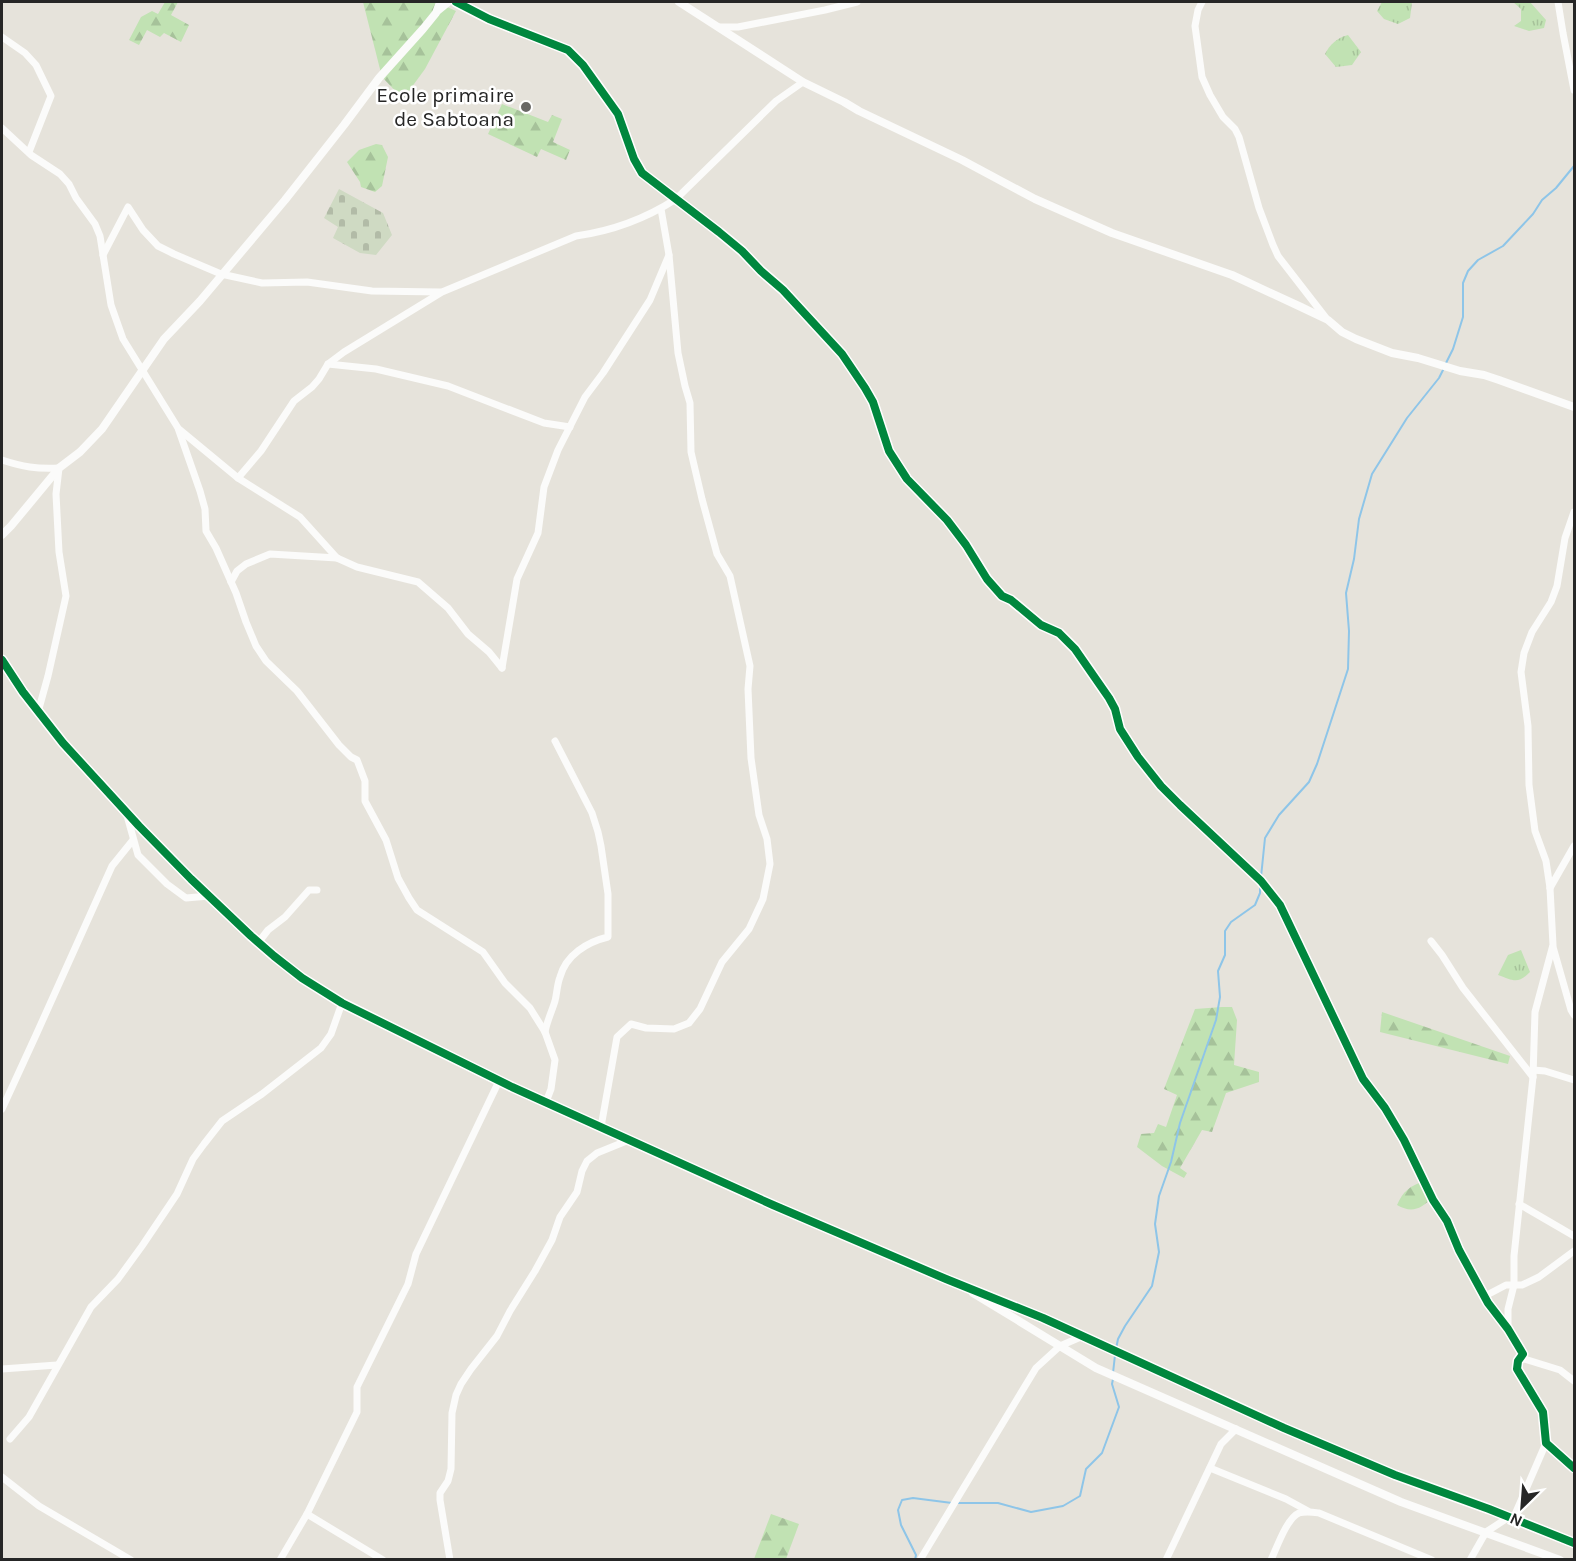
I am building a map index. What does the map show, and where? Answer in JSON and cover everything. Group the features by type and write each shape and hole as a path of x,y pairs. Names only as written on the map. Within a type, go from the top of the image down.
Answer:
{"street":[{"path":"436,13 440,2"},
{"path":"2,535 59,468 80,452 102,429 172,329 200,301 285,200 379,78 436,13 449,2"},
{"path":"456,2 489,19 568,50 577,57 618,114 634,159 642,173 742,251 783,290 842,354 873,402 889,451 908,479 947,520 987,579 1002,596 1011,600 1041,625 1059,633 1075,649 1109,698 1115,709 1120,729 1161,786 1261,881 1280,905 1363,1079 1404,1140 1433,1200 1447,1221 1459,1250 1493,1311 1508,1329 1523,1354 1518,1361 1517,1369 1542,1412 1546,1443 1511,1518 1486,1532 1470,1560"},
{"path":"679,2 803,82 962,160 1035,199 1112,233 1232,275 1328,320"},
{"path":"718,27 738,27 857,2"},
{"path":"1202,2 1195,26 1202,77 1223,117 1235,129 1239,137 1259,208 1278,256 1328,320 1342,332 1392,353 1492,378 1575,407"},
{"path":"1558,2 1575,90"},
{"path":"2,37 36,65 51,96 29,152"},
{"path":"1565,45 1575,39"},
{"path":"238,478 261,451 294,400 312,387 328,364 344,352 442,292 576,236 636,221 661,209 676,199 776,101 803,82"},
{"path":"2,128 29,152 60,174 95,224 100,236 111,305 123,339 178,428 201,491 206,531 231,582 258,649 266,661 297,691 339,745 357,760 365,781 365,801 386,840 403,889 417,910 483,952 505,983 530,1008 545,1032 555,1060 551,1089 546,1102"},
{"path":"103,255 128,207 143,230 158,246 221,274 262,283 307,282 372,291 442,292"},
{"path":"601,1127 617,1037 631,1024 646,1028 674,1029 689,1023 700,1008 722,962 748,929 763,899 770,864 767,839 759,815 751,758 748,689 750,666 730,576 717,554 691,452 690,403 678,353 669,255 661,209"},
{"path":"231,582 237,571 246,564 270,554 337,558 357,567 418,582 448,608 468,634 489,652 502,668 517,579 538,533 544,487 558,450 585,397 650,300 669,255"},
{"path":"328,364 376,369 448,387 544,423 570,427"},
{"path":"178,428 238,478 300,517 337,558"},
{"path":"2,460 38,469 59,468"},
{"path":"39,712 66,596 56,494 59,468"},
{"path":"1575,512 1565,538 1557,586 1551,602 1532,632 1524,652 1521,672 1528,726 1529,785 1535,831 1546,861 1553,945 1568,1000 1575,1016"},
{"path":"2,660 10,675 54,734 126,812 209,896 258,943 302,978 342,1003 499,1081 773,1205 1043,1318 1284,1428 1395,1475 1575,1543"},
{"path":"545,1032 555,1001 560,974 567,960 580,949 598,939 608,937 608,894 599,839 592,813 555,741"},
{"path":"126,812 138,855 167,884 186,898 209,896"},
{"path":"2,1109 112,866 133,840"},
{"path":"1550,888 1575,846"},
{"path":"258,943 268,930 285,917 309,890 317,890"},
{"path":"1431,941 1462,988 1533,1073"},
{"path":"1508,1329 1508,1309 1514,1285 1514,1256 1533,1073 1535,1012 1553,945"},
{"path":"10,1439 29,1416 91,1307 118,1279 177,1194 193,1159 204,1144 222,1121 262,1094 321,1048 331,1034 342,1003"},
{"path":"1533,1073 1545,1071 1575,1080"},
{"path":"280,1560 307,1514 357,1412 357,1387 408,1284 416,1254 499,1081"},
{"path":"450,1560 440,1493 451,1468 452,1413 456,1395 471,1369 497,1336 549,1246 560,1217 577,1192 587,1161 597,1153 630,1140"},
{"path":"1519,1204 1575,1236"},
{"path":"1485,1296 1506,1285 1522,1285 1539,1277 1575,1251"},
{"path":"955,1282 1096,1368 1401,1502 1558,1559"},
{"path":"920,1560 1036,1368 1060,1346 1083,1336"},
{"path":"1521,1358 1560,1370 1575,1381"},
{"path":"2,1369 57,1365"},
{"path":"1166,1560 1221,1444 1236,1429"},
{"path":"1546,1443 1575,1468"},
{"path":"1210,1468 1286,1499 1308,1511 1319,1513 1432,1560"},
{"path":"2,1477 39,1506 130,1560"},
{"path":"1271,1560 1285,1529 1296,1514 1308,1511"},
{"path":"307,1514 383,1560"}],"green space":[{"path":"165,2 178,2 171,15 189,25 181,42 164,33 160,37 147,30 139,45 129,40 141,17 152,11 158,14"},
{"path":"363,2 436,2 456,11 425,69 403,99 382,77"},
{"path":"1382,2 1412,2 1410,18 1398,24 1384,19 1377,11"},
{"path":"1513,2 1530,2 1546,20 1544,28 1529,31 1514,26 1521,21 1521,9"},
{"path":"1348,35 1361,52 1352,65 1336,67 1325,54 1334,42"},
{"path":"502,104 548,122 552,115 562,119 553,142 570,150 566,160 541,149 537,157 488,134"},
{"path":"376,144 382,145 388,157 382,186 375,192 361,187 347,162 359,150"},
{"path":"339,189 383,213 392,235 376,255 360,253 333,238 338,227 324,218"},
{"path":"1521,950 1530,972 1519,980 1498,975 1508,955"},
{"path":"1232,1007 1237,1020 1234,1065 1259,1072 1259,1082 1226,1093 1212,1132 1202,1130 1180,1168 1187,1173 1184,1178 1162,1166 1137,1147 1141,1134 1154,1133 1158,1124 1166,1127 1177,1095 1164,1089 1195,1009"},
{"path":"1382,1012 1510,1056 1508,1064 1380,1032"},
{"path":"1424,1181 1432,1197 1428,1201 1416,1209 1407,1209 1397,1205 1408,1190"},
{"path":"771,1514 799,1524 786,1559 754,1559"}],"waterway":[{"path":"1445,365 1453,349 1463,317 1463,283 1468,271 1478,260 1503,246 1574,166"},
{"path":"1261,877 1265,838 1279,815 1309,782 1348,669 1349,631 1346,593 1354,559 1359,519 1372,474 1407,418 1443,370"},
{"path":"1116,1349 1125,1326 1152,1286 1159,1252 1155,1224 1159,1196 1171,1162 1180,1123 1216,1020 1220,997 1218,971 1225,955 1225,931 1231,922 1255,905 1260,893 1260,883"},
{"path":"1113,1373 1115,1355"},
{"path":"957,1503 998,1503 1031,1512 1063,1506 1080,1496 1086,1469 1102,1453 1119,1407 1112,1384 1113,1379"},
{"path":"915,1560 916,1555 901,1525 898,1510 902,1500 913,1498 952,1503"}],"cycle path":[{"path":"456,2 489,19 568,50 583,65 618,114 634,159 642,173 742,251 783,290 842,354 873,402 889,451 907,479 947,520 987,579 1002,596 1011,600 1041,625 1059,633 1075,649 1109,698 1115,709 1120,729 1161,786 1261,881 1280,905 1363,1079 1385,1108 1404,1140 1488,1303 1523,1354 1518,1361 1517,1369 1543,1412 1546,1443 1574,1468"},
{"path":"2,660 23,692 63,743 191,879 274,956 302,978 342,1003 512,1087 773,1205 1043,1318 1284,1428 1395,1475 1574,1543"}],"place":[{"name":"Ecole primaire de Sabtoana","path":"526,107"}]}
